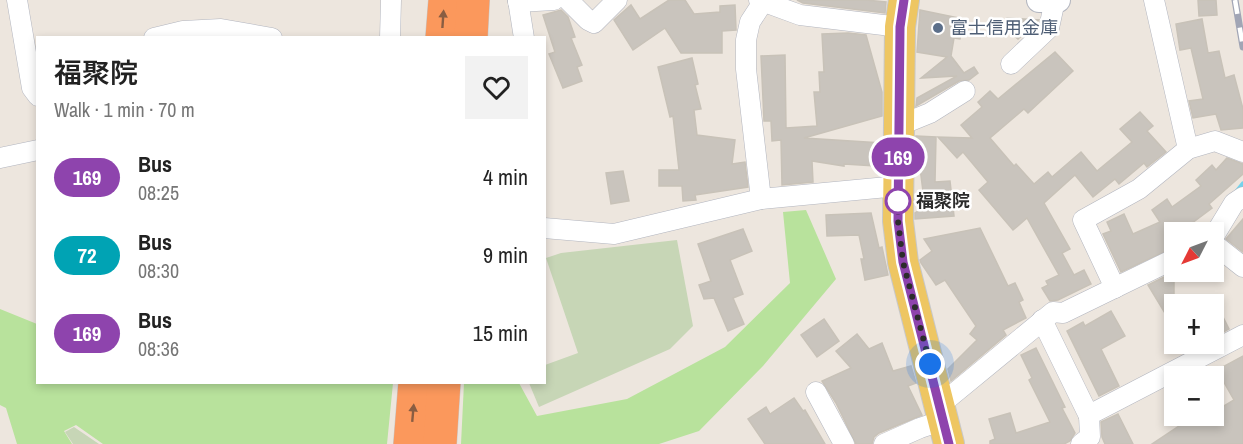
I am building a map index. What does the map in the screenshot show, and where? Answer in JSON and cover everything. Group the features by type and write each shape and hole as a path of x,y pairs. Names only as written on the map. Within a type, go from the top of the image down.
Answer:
{"highway":[{"path":"442,36 445,0"},
{"path":"471,36 473,0"},
{"path":"410,444 415,384"},
{"path":"440,444 444,384"}],"main road":[{"path":"902,13 898,126 898,221 903,262 944,423"}],"street":[{"path":"17,0 32,88 36,93"},
{"path":"390,36 391,0"},
{"path":"524,36 518,1 554,0"},
{"path":"568,0 594,23 616,0"},
{"path":"1011,64 1049,28 1057,0 1040,0"},
{"path":"1154,0 1188,148"},
{"path":"761,199 746,69 750,22 761,1 800,15 902,13"},
{"path":"162,36 183,31 221,30 259,36"},
{"path":"898,126 930,113 964,91"},
{"path":"1113,283 1083,220 1139,189 1188,148 1215,141 1243,152"},
{"path":"0,158 36,150"},
{"path":"546,228 614,234 761,199 898,186"},
{"path":"1222,222 1234,203 1243,196"},
{"path":"1224,252 1243,267"},
{"path":"884,444 920,428 944,423 1051,319 1113,283 1164,263"},
{"path":"1051,319 1089,416 1090,437 1081,444"},
{"path":"1089,416 1243,335"},
{"path":"816,392 844,444"}],"green space":[{"path":"806,210 836,279 763,366 699,431 659,444 461,444 464,384 520,384 537,416 627,399 725,347 790,283 783,212"},
{"path":"677,240 693,326 670,349 539,407 529,384 546,384 546,365 578,353 546,258 561,253"},
{"path":"0,309 36,324 36,384 393,384 387,444 103,444 76,425 64,431 72,444 17,444 6,408 0,405"},
{"path":"74,427 99,444 73,444 65,432"}],"building":[{"path":"669,0 685,0 694,14 720,12 720,6 735,5 736,30 722,31 722,53 681,53 665,28 633,50 614,20 631,5 640,19"},
{"path":"797,0 886,2 885,13 803,3"},
{"path":"1198,0 1216,0 1217,15 1199,16"},
{"path":"561,10 568,17 575,37 571,38 582,65 577,67 582,81 563,88 549,54 555,52 543,15"},
{"path":"920,10 964,19 960,39 954,38 951,56 964,73 974,67 978,73 969,80 959,81 916,106 917,98 957,76 921,78 947,57 917,52"},
{"path":"1007,18 1039,20 1018,39 1005,28"},
{"path":"1202,19 1208,53 1219,51 1225,78 1234,75 1243,109 1243,128 1221,130 1216,114 1193,118 1189,101 1203,99 1191,48 1180,50 1176,24"},
{"path":"822,34 866,35 882,92 882,116 804,138 882,143 880,173 876,166 844,164 844,166 812,161 813,182 782,185 781,140 772,141 771,121 764,121 761,56 785,55 786,128 817,126 814,92 820,92 819,72 824,72"},
{"path":"1055,52 1073,71 1028,113 1024,109 990,138 1014,166 1016,164 1034,184 1048,172 1052,177 1081,152 1097,171 1132,142 1120,129 1140,112 1153,126 1147,131 1166,152 1147,167 1144,163 1119,184 1115,179 1093,197 1075,175 1044,203 1070,249 1062,253 1074,275 1084,270 1091,284 1058,300 1050,301 1042,288 1048,285 1046,281 1059,275 1027,218 1013,230 979,190 988,182 963,152 957,158 938,137 972,138 961,125 982,107 978,102 990,91 998,99"},
{"path":"692,58 701,109 694,110 697,135 735,140 732,164 745,162 748,187 695,195 696,200 683,201 682,186 659,186 659,170 679,170 673,116 670,117 658,67"},
{"path":"916,136 936,137 935,182 950,181 954,216 915,219 915,213 925,207 920,168 916,168"},
{"path":"1227,158 1243,164 1243,174 1209,204 1212,208 1193,222 1164,222 1164,252 1121,272 1103,234 1111,231 1107,222 1124,214 1133,234 1160,222 1152,210 1167,199 1172,207 1201,186 1196,180 1212,165 1216,170"},
{"path":"623,171 629,201 611,204 606,173"},
{"path":"871,213 888,275 865,280 859,235 827,236 826,215"},
{"path":"1243,219 1243,252 1226,239"},
{"path":"980,228 1008,286 1015,283 1023,300 1019,302 1026,318 1003,330 1006,335 951,381 948,369 977,340 970,334 976,326 945,280 936,285 920,260 932,251 924,239"},
{"path":"743,229 752,251 730,260 743,294 733,298 744,324 728,331 714,298 704,299 699,285 711,281 698,244"},
{"path":"1164,277 1164,282 1174,282 1174,294 1164,294 1164,311 1148,285"},
{"path":"1111,311 1125,336 1101,349 1119,386 1099,396 1067,331 1083,322 1085,326"},
{"path":"824,319 839,341 817,357 801,335"},
{"path":"1224,319 1229,329 1224,332"},
{"path":"857,334 869,349 882,343 893,371 911,366 916,383 908,386 922,415 879,433 874,437 872,444 856,444 836,403 822,381 851,368 836,351"},
{"path":"1036,348 1075,433 1070,441 1064,444 990,444 990,441 995,439 989,419 1010,413 1016,433 1050,422 1029,380 1032,378 1021,355"},
{"path":"1243,356 1243,444 1152,444 1179,426 1224,426 1224,406 1234,400 1224,382 1224,366"},
{"path":"794,398 803,411 805,410 825,444 765,444 748,419 766,407 770,414"},
{"path":"1118,414 1133,444 1105,444 1101,422"}],"waterway":[{"path":"1235,194 1243,184"}],"railway":[{"path":"1235,0 1243,47"}],"bus line":[{"name":"169","path":"904,0 900,27 898,221 903,262 949,444"}],"place":[{"name":"富士信用金庫","path":"938,28"},
{"name":"福聚院","path":"898,201"}],"route":[{"path":"898,201 903,262 930,364"}]}
